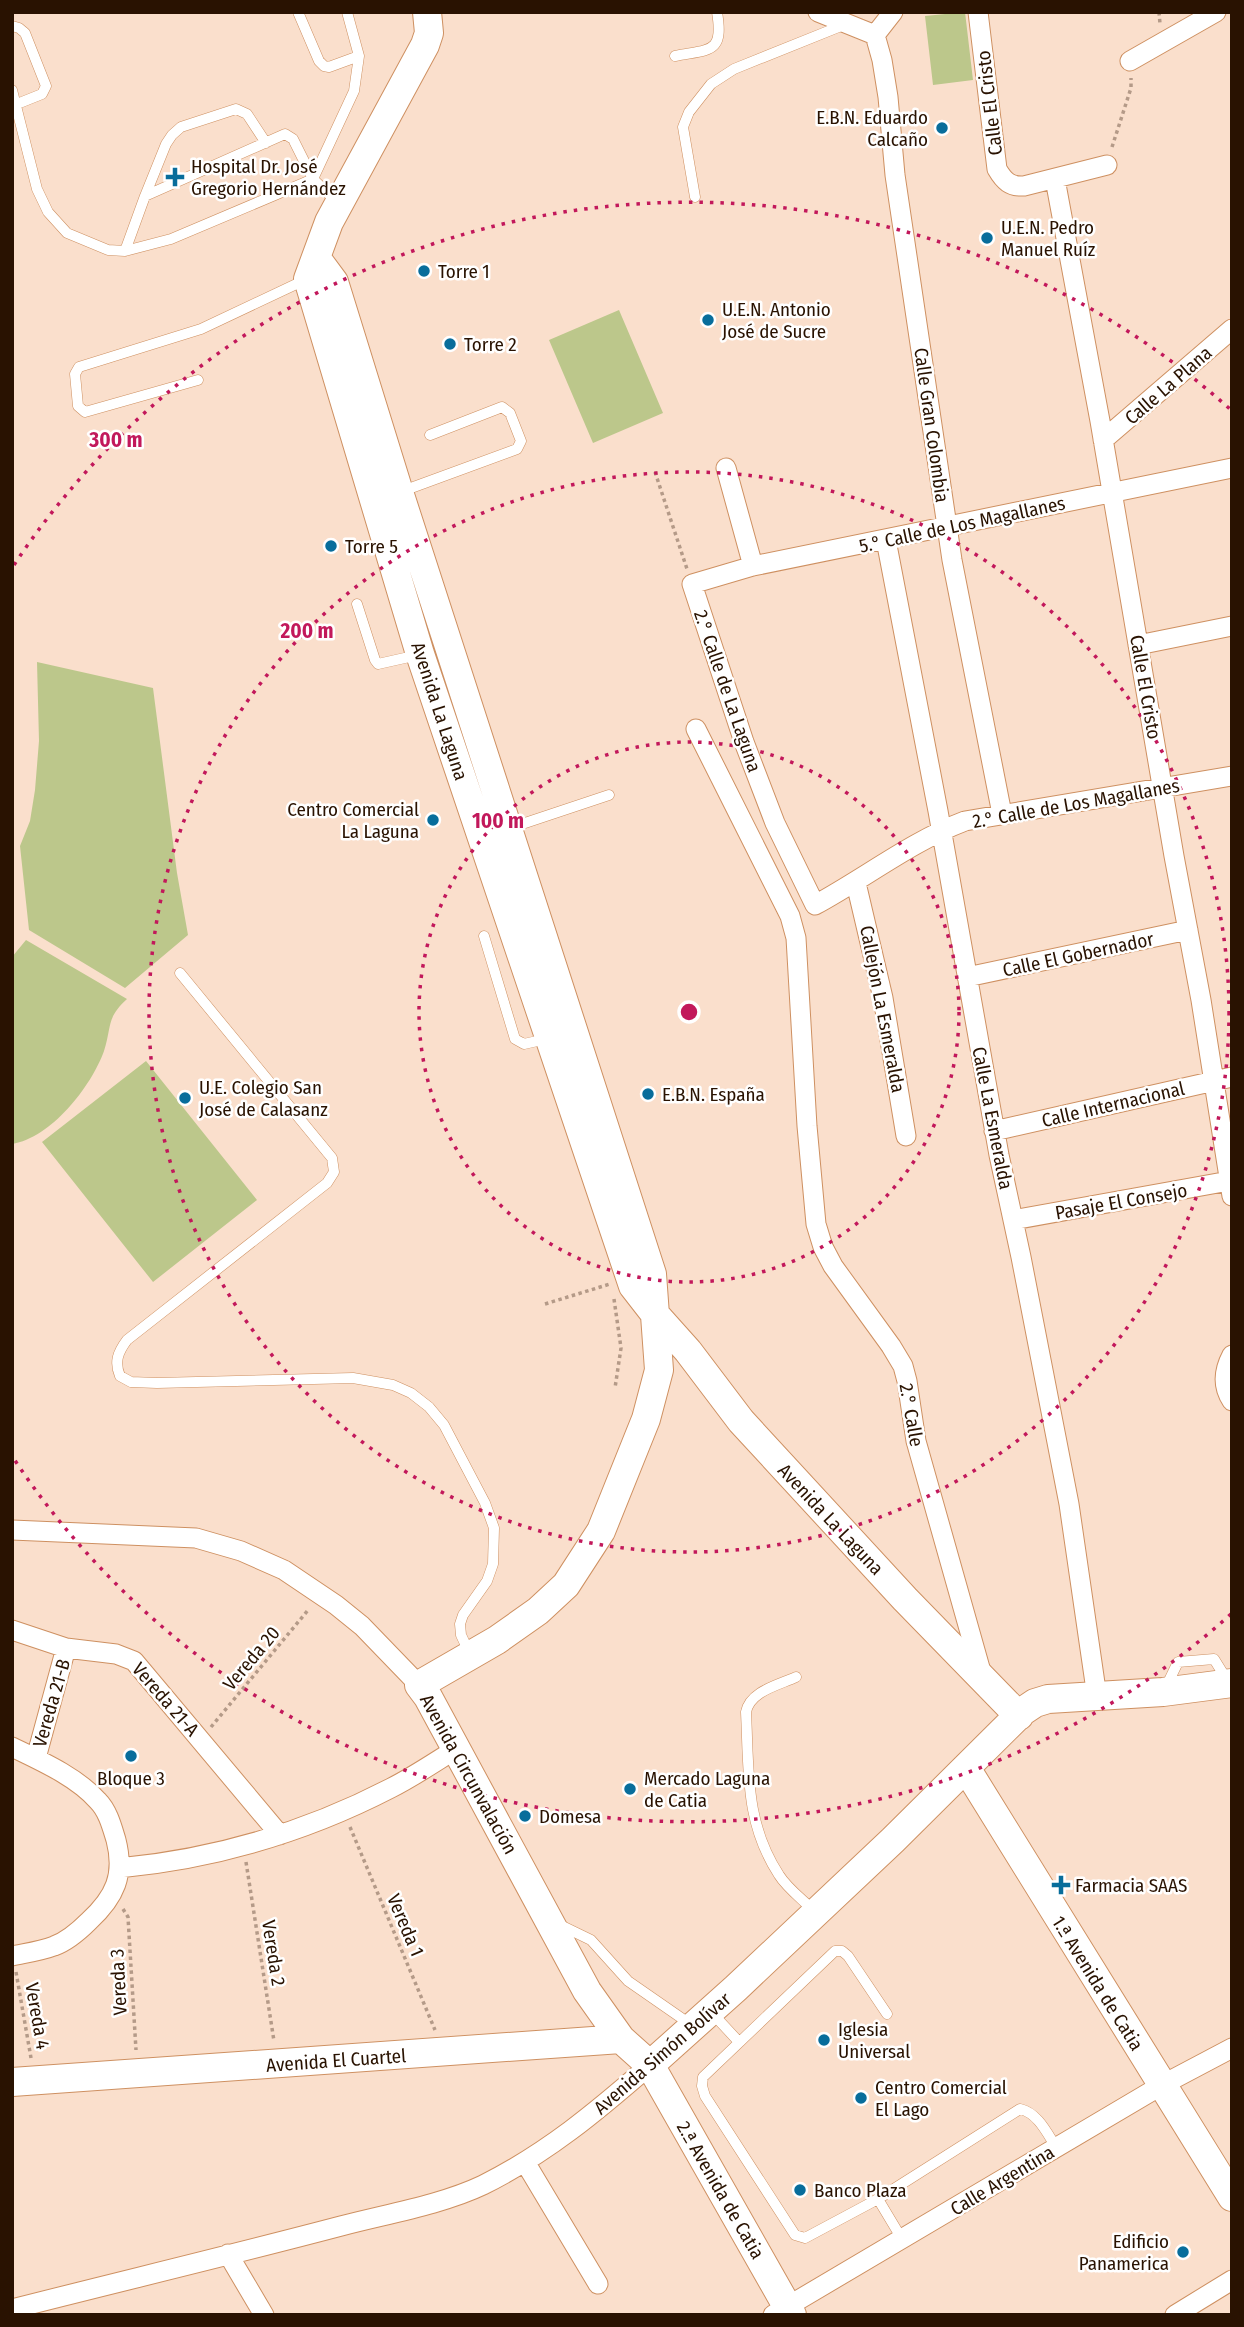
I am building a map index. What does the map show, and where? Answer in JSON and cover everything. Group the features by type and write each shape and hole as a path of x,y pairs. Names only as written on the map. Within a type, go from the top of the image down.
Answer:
{"street":[{"path":"312,269 322,238 339,203 425,44 429,33 427,12"},
{"path":"818,12 875,34 894,12"},
{"name":"Calle El Cristo","path":"978,12 997,169 1003,179 1015,187 1107,165"},
{"path":"1130,61 1216,12"},
{"name":"Calle Gran Colombia","path":"875,34 888,97 895,175 947,527 1002,814"},
{"name":"Calle El Cristo","path":"1055,178 1188,930 1223,1079 1231,1189"},
{"name":"Avenida La Laguna","path":"312,269 334,282 399,492 652,1274 658,1339 659,1370 646,1419 601,1531 566,1585 538,1611 497,1640 419,1685"},
{"name":"Avenida La Laguna","path":"312,269 420,654 633,1286 688,1351 741,1421 905,1599 1019,1716"},
{"name":"Calle La Plana","path":"1103,440 1232,329"},
{"path":"726,468 753,566"},
{"name":"5.° Calle de Los Magallanes","path":"692,584 753,566 1232,468"},
{"name":"Calle La Esmeralda","path":"886,540 942,830 995,1131 1069,1504 1097,1697"},
{"name":"2.° Calle de La Laguna","path":"692,584 744,742 775,823 815,905"},
{"path":"1138,645 1232,626"},
{"name":"2.° Calle de La Laguna","path":"696,729 790,916 796,938 807,1126"},
{"name":"2.° Calle de Los Magallanes","path":"815,905 942,830 965,821 1232,776"},
{"name":"Callejón La Esmeralda","path":"856,883 883,998 906,1136"},
{"name":"Calle El Gobernador","path":"967,977 1188,930"},
{"name":"Calle Internacional","path":"995,1131 1223,1079"},
{"name":"2.° Calle","path":"807,1126 816,1224 823,1247 833,1266 903,1366 916,1441 983,1679"},
{"name":"Pasaje El Consejo","path":"1013,1220 1231,1189"},
{"path":"1232,1355 1225,1376 1225,1386 1232,1401"},
{"name":"Avenida Circunvalación","path":"12,1530 195,1538 241,1551 284,1570 322,1594 362,1626 419,1685 587,1991 621,2039"},
{"name":"Vereda 21-A","path":"12,1630 66,1648 117,1654 134,1661 280,1835"},
{"name":"Vereda 21-B","path":"36,1758 66,1648"},
{"name":"Avenida Simón Bolívar","path":"12,2309 444,2198 479,2186 526,2162 557,2142 650,2065 816,1913 1035,1703 1048,1699 1163,1692 1231,1684"},
{"path":"12,1747 36,1758 86,1789 100,1803 114,1832 119,1868 114,1892 105,1906 68,1939 53,1946 13,1956"},
{"path":"119,1868 161,1864 280,1835 391,1788 456,1749"},
{"name":"1.ª Avenida de Catia","path":"966,1768 1232,2197"},
{"path":"621,2039 650,2065"},
{"name":"Avenida El Cuartel","path":"23,2081 621,2039"},
{"name":"Calle Argentina","path":"784,2312 1161,2085 1232,2048"},
{"name":"2.ª Avenida de Catia","path":"650,2065 784,2312"},
{"path":"526,2162 598,2284"},
{"path":"228,2254 264,2315"},
{"path":"1175,2315 1232,2280"}],"lane":[{"path":"298,12 319,61 324,66 329,67 359,56"},
{"path":"12,90 37,189 48,212 67,233 108,250 125,251 171,239 313,179 354,91 359,56 347,12"},
{"path":"675,56 710,49 718,42 720,33 717,12"},
{"path":"695,197 683,127 689,112 711,84 734,69 846,24"},
{"path":"12,26 25,33 46,86 42,94 17,104"},
{"path":"125,251 166,144 181,127 236,109 247,114 266,143"},
{"path":"145,196 285,134 290,135 313,179 339,203"},
{"path":"198,380 85,412 78,406 75,374 79,367 201,329 312,269"},
{"path":"399,492 517,449 521,441 510,413 502,407 430,435"},
{"path":"357,604 378,664 420,654"},
{"path":"507,828 609,795"},
{"path":"484,936 515,1039 524,1044 550,1038"},
{"path":"180,973 332,1158 334,1172 327,1182 127,1340 119,1351 116,1366 120,1376 131,1382 157,1383 353,1378 393,1385 411,1393 429,1407 444,1425 485,1503 494,1528 493,1564 487,1581 463,1615 460,1624 461,1635 470,1655"},
{"path":"796,1677 753,1697 748,1704 746,1712 751,1808 760,1840 780,1877 816,1913"},
{"path":"548,1919 591,1940 628,1981 739,2042"},
{"path":"887,2014 848,1955 835,1951 703,2077 705,2096 795,2235 805,2238 878,2199 1020,2109 1035,2117 1056,2147"},
{"path":"878,2199 902,2239"}],"path":[{"path":"1107,165 1131,88 1130,61"},
{"name":"2.° Calle de La Laguna","path":"655,472 692,584"},
{"path":"545,1304 612,1283"},
{"name":"Vereda 20","path":"201,1739 322,1594"},
{"name":"Vereda 1","path":"342,1809 445,2052"},
{"name":"Vereda 2","path":"243,1846 278,2064"},
{"name":"Vereda 3","path":"114,1892 128,1917 137,2074"},
{"name":"Vereda 4","path":"13,1956 23,2081"}],"green space":[{"path":"965,12 973,80 933,85 925,16"},
{"path":"619,310 663,413 593,443 549,340"},
{"path":"37,662 153,688 177,873 188,935 125,988 29,930 20,846 30,821 35,790 39,741"},
{"path":"26,940 127,999 113,1017 104,1051 90,1080 68,1109 41,1132 12,1144 12,957"},
{"path":"146,1061 257,1200 153,1282 42,1142"}],"place":[{"name":"E.B.N. Eduardo Calcaño","path":"942,128"},
{"name":"Hospital Dr. José Gregorio Hernández","path":"175,177"},
{"name":"U.E.N. Pedro Manuel Ruíz","path":"987,238"},
{"name":"Torre 1","path":"424,271"},
{"name":"U.E.N. Antonio José de Sucre","path":"708,320"},
{"name":"Torre 2","path":"450,344"},
{"name":"Torre 5","path":"331,546"},
{"name":"Centro Comercial La Laguna","path":"433,820"},
{"name":"E.B.N. España","path":"648,1094"},
{"name":"U.E. Colegio San José de Calasanz","path":"185,1098"},
{"name":"Bloque 3","path":"131,1756"},
{"name":"Mercado Laguna de Catia","path":"630,1789"},
{"name":"Domesa","path":"525,1816"},
{"name":"Farmacia SAAS","path":"1061,1885"},
{"name":"Iglesia Universal","path":"824,2040"},
{"name":"Centro Comercial El Lago","path":"861,2098"},
{"name":"Banco Plaza","path":"800,2190"},
{"name":"Edificio Panamerica","path":"1183,2252"}]}
